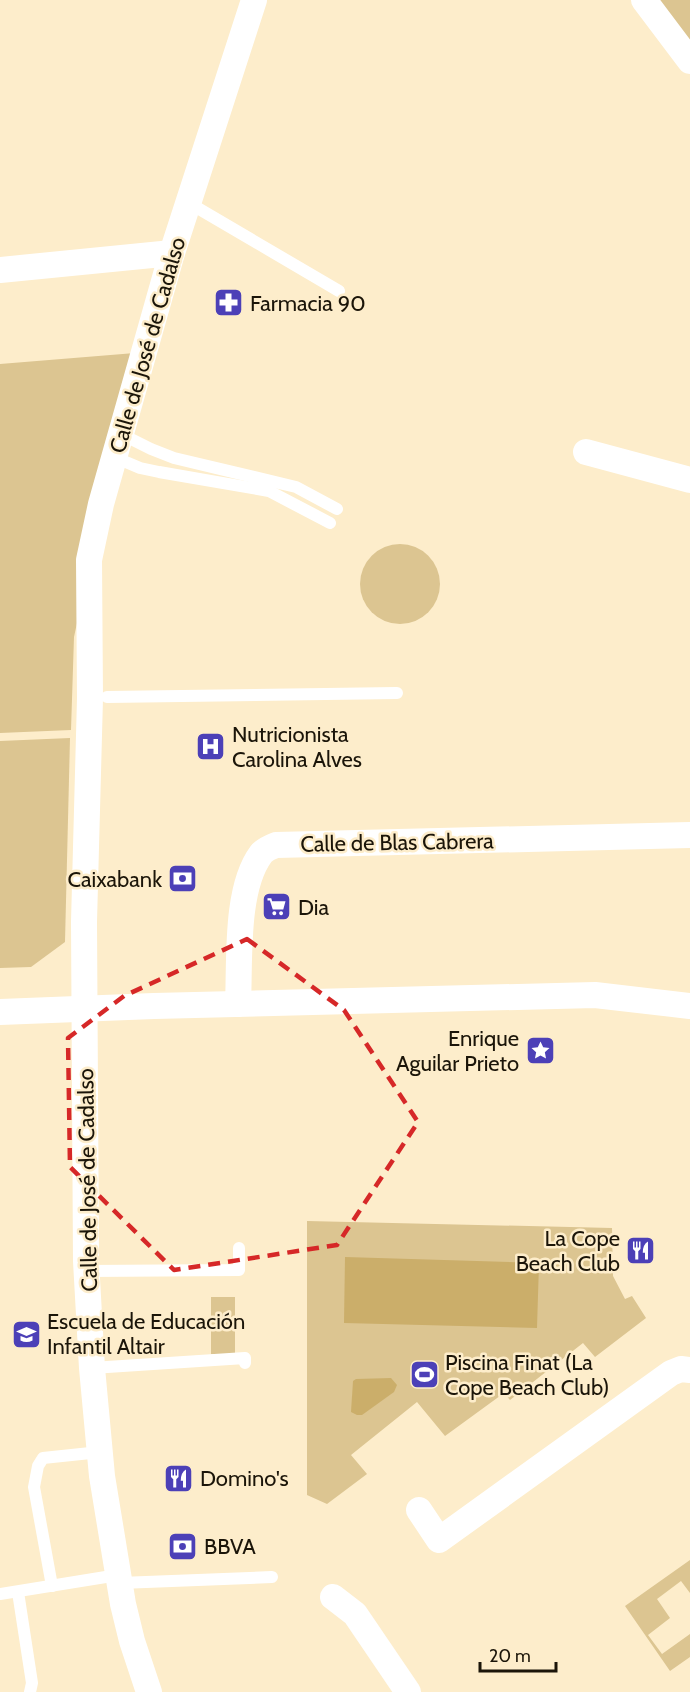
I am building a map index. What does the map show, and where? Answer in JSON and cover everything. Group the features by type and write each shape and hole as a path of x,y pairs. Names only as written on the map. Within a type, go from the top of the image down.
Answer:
{"street":[{"name":"Calle de José de Cadalso","path":"149,1692 132,1641 119,1579 100,1452 86,1271 84,922 98,697 89,560 95,526 172,254 254,0"},
{"path":"644,0 690,61"},
{"path":"0,270 172,254"},
{"path":"586,452 690,480"},
{"name":"Calle de Blas Cabrera","path":"238,1004 243,897 248,877 262,852 276,845 690,835"},
{"path":"0,1012 595,995 690,1006"},
{"path":"419,1510 439,1540 671,1373 681,1369 690,1370"},
{"path":"333,1597 355,1614 408,1692"}],"lane":[{"path":"189,203 339,291"},
{"path":"117,445 151,449 174,458 296,487 337,509"},
{"path":"117,445 141,468 270,491 330,523"},
{"path":"98,697 397,693"},
{"path":"86,1271 239,1270 239,1248"},
{"path":"92,1368 245,1358 245,1363"},
{"path":"51,1586 34,1487 38,1466 43,1458 100,1452"},
{"path":"0,1594 119,1579 272,1577"},
{"path":"18,1592 32,1683 30,1692"}],"highlighted area":[{"path":"247,939 344,1010 418,1122 337,1245 174,1270 70,1167 68,1038 124,996"}],"shaded area":[{"path":"655,0 690,0 690,47"},
{"path":"135,353 74,637 71,730 0,733 0,364"},
{"path":"400,544 415,547 428,556 437,569 440,584 437,599 428,612 415,621 400,624 385,621 372,612 363,599 360,584 363,569 372,556 385,547"},
{"path":"70,738 65,942 31,967 0,968 0,741"},
{"name":"Piscina Finat (La Cope Beach Club)","path":"307,1221 612,1228 613,1276 625,1299 632,1296 646,1318 595,1357 583,1343 510,1400 504,1393 445,1436 417,1402 351,1455 367,1474 327,1504 307,1495"},
{"path":"345,1257 539,1263 537,1328 344,1323"},
{"path":"211,1297 235,1297 235,1354 211,1354"},
{"path":"391,1378 397,1385 394,1392 362,1415 351,1412 353,1381"},
{"path":"690,1560 690,1593 681,1581 657,1599 670,1618 648,1635 662,1654 690,1634 690,1657 670,1671 625,1606"}],"place":[{"name":"Farmacia 90","path":"229,303"},
{"name":"Nutricionista Carolina Alves","path":"211,747"},
{"name":"Caixabank","path":"183,879"},
{"name":"Dia","path":"277,907"},
{"name":"Enrique Aguilar Prieto","path":"540,1051"},
{"name":"La Cope Beach Club","path":"641,1251"},
{"name":"Escuela de Educación Infantil Altair","path":"26,1334"},
{"name":"Piscina Finat (La Cope Beach Club)","path":"424,1375"},
{"name":"Domino's","path":"179,1478"},
{"name":"BBVA","path":"183,1546"}]}
